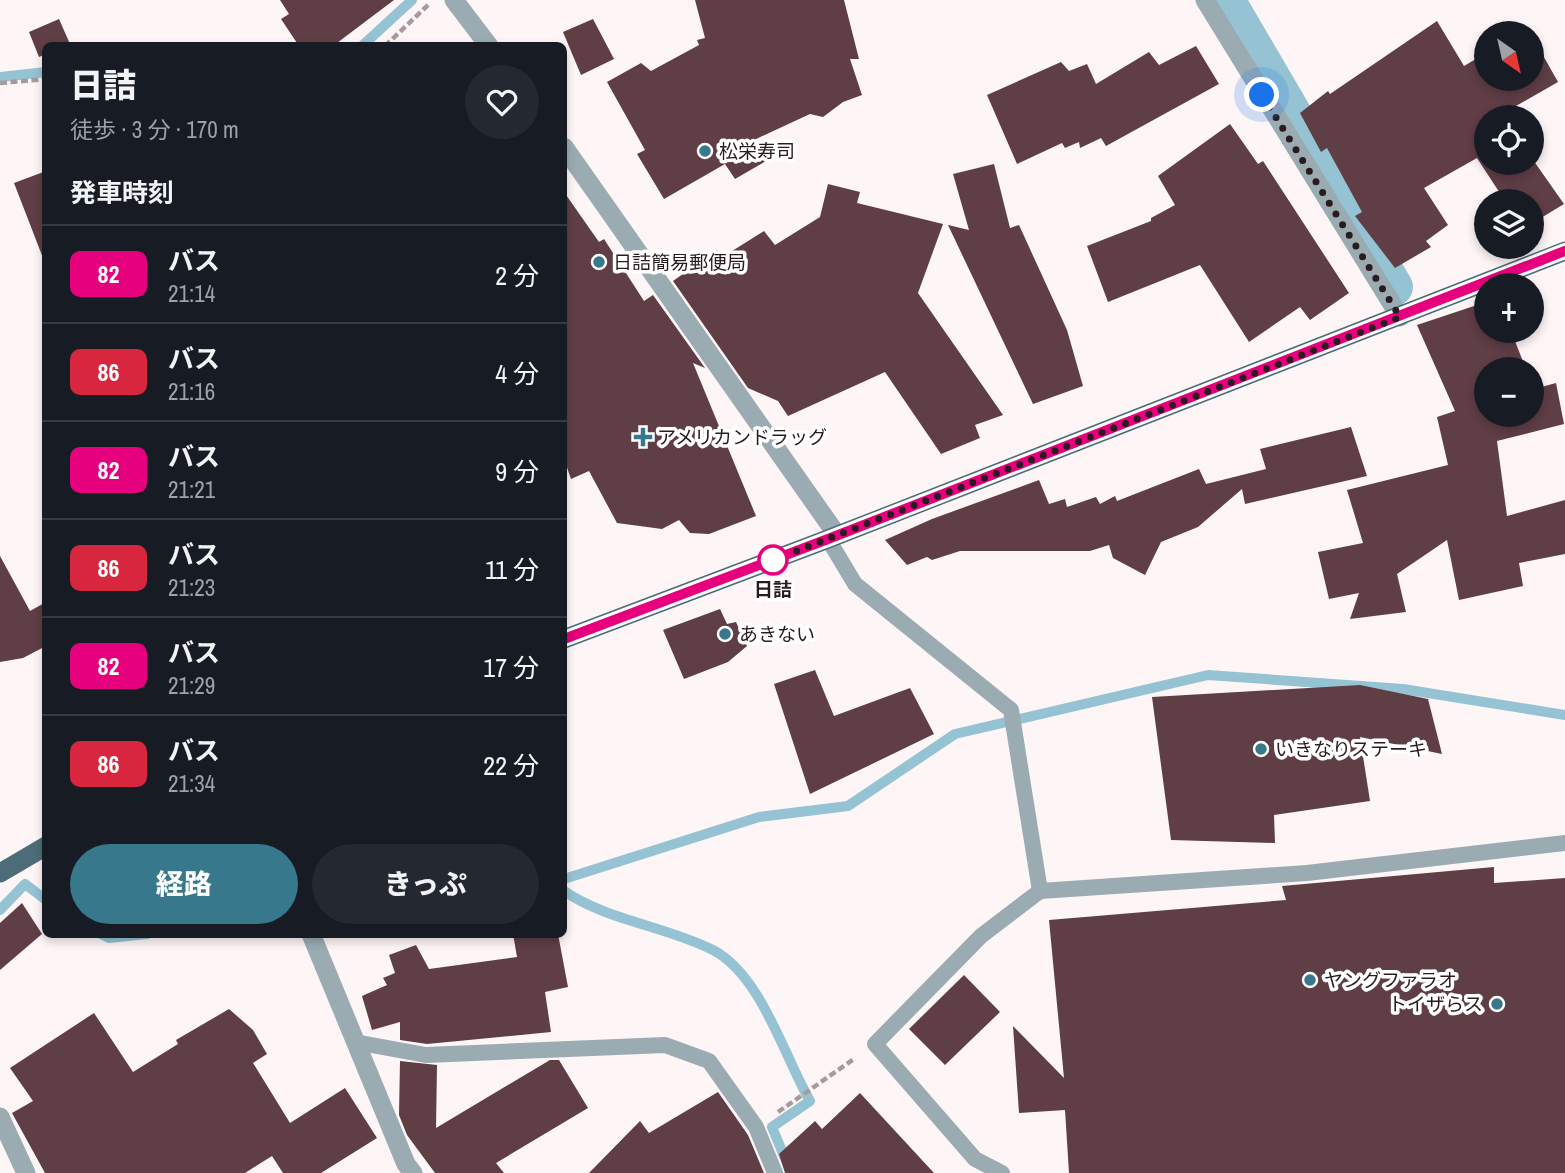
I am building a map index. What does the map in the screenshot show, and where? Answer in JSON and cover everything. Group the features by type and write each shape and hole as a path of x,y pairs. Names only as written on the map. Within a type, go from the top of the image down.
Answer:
{"main road":[{"path":"567,638 1565,251"},
{"path":"0,873 42,848"}],"street":[{"path":"454,0 486,42"},
{"path":"1205,0 1400,317"},
{"path":"567,151 833,537"},
{"path":"313,938 406,1164 413,1173"},
{"path":"0,1118 26,1173"}],"lane":[{"path":"833,537 855,584 1011,710 1040,891"},
{"path":"1002,1173 975,1159 874,1044 981,936 1040,891 1307,873 1565,844"},
{"path":"355,1042 426,1055 664,1045 709,1061 755,1127 775,1173"}],"path":[{"path":"389,42 434,0"},
{"path":"0,83 42,79"},
{"path":"755,1127 874,1044"}],"building":[{"path":"280,0 394,0 338,42 296,42 281,19 289,14"},
{"path":"695,0 844,0 859,59 850,59 862,95 843,102 823,117 810,114 754,140 766,161 735,179 725,164 664,199 637,154 645,150 607,82 641,63 651,71 699,45 697,40 705,38"},
{"path":"59,19 69,42 42,42 42,56 39,57 29,32"},
{"path":"593,19 614,59 581,75 563,32"},
{"path":"1437,21 1464,66 1474,60 1474,91 1542,91 1518,105 1474,105 1474,160 1424,188 1448,225 1426,241 1431,247 1395,268 1355,216 1362,212 1327,148 1321,152 1300,113 1328,91 1330,94"},
{"path":"1196,46 1219,84 1106,146 1101,138 1080,148 1079,142 1065,148 1062,143 1017,164 987,95 1061,62 1069,71 1087,64 1096,84 1149,52 1159,65"},
{"path":"1544,57 1558,82 1544,90"},
{"path":"1230,124 1258,164 1263,161 1349,293 1310,320 1300,307 1249,342 1200,265 1108,302 1087,246 1151,221 1151,218 1175,205 1158,176"},
{"path":"994,164 1010,228 1019,225 1067,330 1083,386 1033,404 948,225 969,230 953,174"},
{"path":"42,172 42,255 14,183"},
{"path":"1488,175 1544,175 1564,204 1544,216 1544,189 1497,189"},
{"path":"828,184 860,192 857,203 943,224 918,293 1003,415 975,425 980,438 941,454 885,372 788,416 778,401 748,388 673,281 717,250 721,258 764,231 775,245 820,217"},
{"path":"567,196 599,242 604,239 644,301 653,295 705,368 693,363 756,516 709,534 690,533 679,520 662,529 617,523 589,471 571,479 567,468"},
{"path":"1474,306 1474,343 1516,343 1521,357 1474,357 1474,427 1544,427 1544,386 1556,383 1564,424 1497,441 1507,516 1565,500 1565,554 1519,563 1523,586 1459,600 1447,540 1397,574 1406,612 1350,619 1359,593 1329,599 1318,552 1363,543 1347,490 1448,465 1437,417 1455,411 1417,325"},
{"path":"1351,427 1367,476 1245,504 1242,489 1198,527 1161,542 1145,575 1113,558 1109,545 1090,551 960,551 932,560 927,557 907,565 885,540 932,519 1039,480 1049,504 1065,499 1067,507 1096,497 1100,504 1115,496 1117,501 1199,469 1206,484 1266,469 1260,449"},
{"path":"0,556 30,611 42,604 42,648 23,658 0,662"},
{"path":"720,609 727,624 736,622 747,646 728,662 684,679 663,630"},
{"path":"815,670 834,716 910,688 934,734 810,794 774,684"},
{"name":"いきなりステーキ","path":"1360,685 1428,699 1442,754 1360,737 1370,801 1274,815 1275,843 1171,840 1152,697"},
{"name":"ヤングファラオ","path":"1494,867 1494,883 1565,878 1565,1173 1069,1173 1065,1110 1019,1113 1013,1026 1064,1078 1049,920 1286,900 1282,886"},
{"path":"22,903 42,934 0,970 0,923"},
{"path":"514,938 559,938 568,987 545,992 551,1032 427,1044 400,1040 400,1022 372,1030 362,996 387,985 383,978 395,973 389,955 416,945 429,969 517,957"},
{"path":"964,975 1000,1012 945,1065 909,1029"},
{"path":"229,1009 253,1030 267,1054 253,1063 290,1123 345,1088 377,1138 321,1173 283,1173 272,1156 245,1173 45,1173 12,1113 33,1101 10,1068 94,1013 133,1072 178,1044 176,1040"},
{"path":"550,1060 559,1060 588,1108 496,1163 504,1173 435,1173 407,1135 399,1115 400,1061 437,1065 436,1128"},
{"path":"718,1092 748,1135 764,1173 589,1173 640,1121 649,1133"},
{"path":"860,1093 934,1173 785,1173 779,1154 815,1121 822,1129"}],"waterway":[{"path":"366,42 412,0"},
{"path":"1226,0 1394,287"},
{"path":"0,77 42,72"},
{"path":"567,878 759,817 848,806 955,734 1208,675 1403,689 1565,715"},
{"path":"0,910 25,884 42,897"},
{"path":"567,893 618,917 713,950 730,962 745,978 770,1018 810,1101 772,1127 791,1173"}],"bus line":[{"name":"82","path":"567,638 828,539 1565,251"}],"place":[{"name":"松栄寿司","path":"705,151"},
{"name":"日詰簡易郵便局","path":"599,262"},
{"name":"アメリカンドラッグ","path":"643,437"},
{"name":"日詰","path":"773,560"},
{"name":"あきない","path":"725,634"},
{"name":"いきなりステーキ","path":"1261,749"},
{"name":"ヤングファラオ","path":"1310,980"},
{"name":"トイザらス","path":"1497,1004"}],"route":[{"path":"773,560 1400,317 1262,95"}]}
